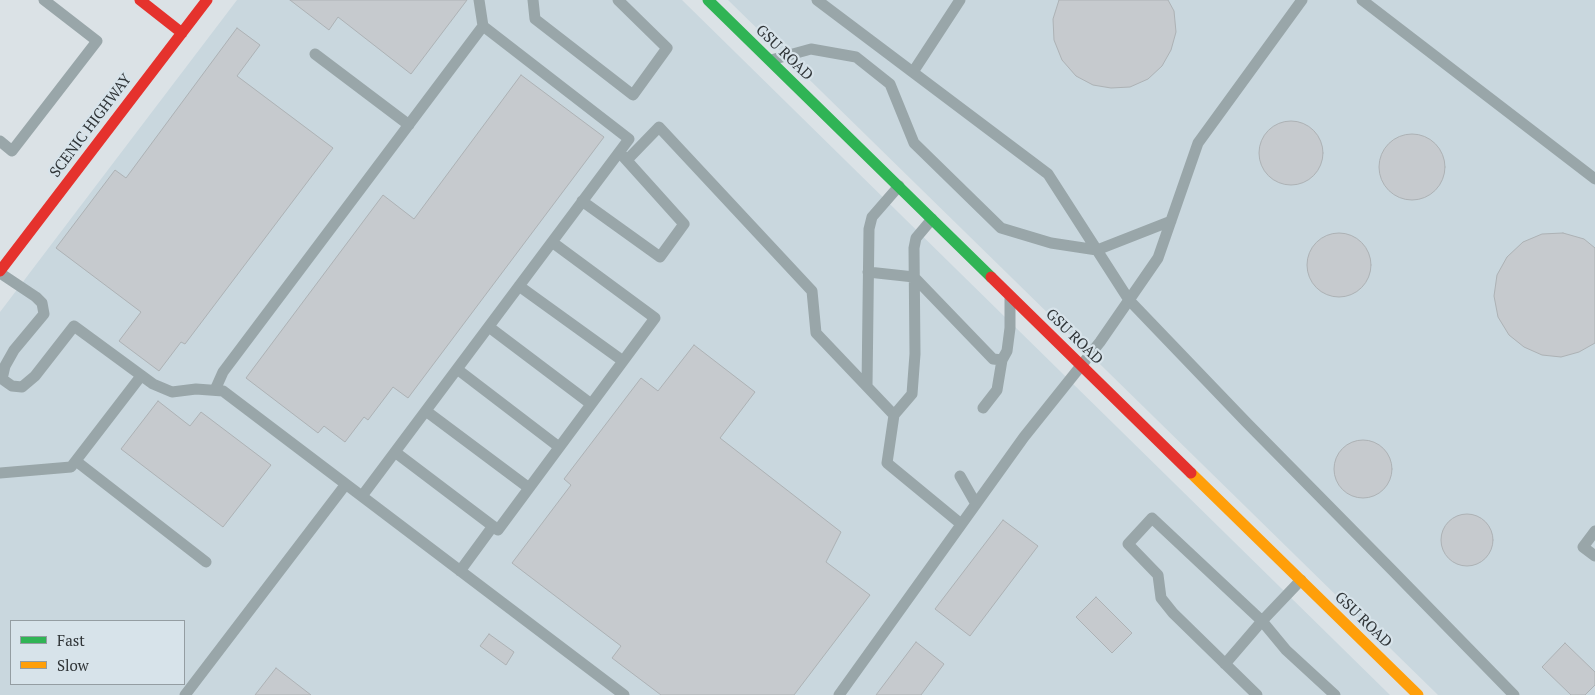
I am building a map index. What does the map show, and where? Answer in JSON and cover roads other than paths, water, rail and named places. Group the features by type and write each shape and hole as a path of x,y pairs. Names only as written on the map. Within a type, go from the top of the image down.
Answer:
{"street":[{"path":"140,0 182,33"},
{"name":"SCENIC HIGHWAY","path":"0,272 207,0"},
{"name":"GSU ROAD","path":"708,0 1418,695"}],"lane":[{"path":"0,142 12,151 96,41 44,0"},
{"path":"479,0 483,26 629,139 623,156"},
{"path":"533,0 535,19 633,95 667,48 618,0"},
{"path":"817,0 1048,174 1129,300 1514,695"},
{"path":"913,72 960,0"},
{"path":"839,695 1024,436 1082,365 1158,258 1198,143 1302,0"},
{"path":"1362,0 1595,179"},
{"path":"215,390 223,372 483,26"},
{"path":"770,60 811,49 856,57 890,84 914,143 1001,228 1051,244 1097,250 1171,221"},
{"path":"315,54 409,124"},
{"path":"362,496 582,201 623,156 659,127 812,291 816,333 894,415"},
{"path":"582,201 660,257 684,224 623,156"},
{"path":"867,386 868,229 872,217 899,186"},
{"path":"932,219 916,238 914,248 915,354 912,394 894,415 888,463 961,524"},
{"path":"395,452 498,530 654,318 552,242"},
{"path":"0,272 36,297 42,303 44,314 14,350 4,366 2,379 12,386 22,388 35,376 74,326 153,384 172,392 196,389 223,391 624,695"},
{"path":"868,272 914,277 994,359 1002,360"},
{"path":"519,286 623,361"},
{"path":"983,408 997,390 1002,360 1007,351 1010,328 1010,295"},
{"path":"489,327 591,404"},
{"path":"457,369 559,447"},
{"path":"0,473 71,467 141,376"},
{"path":"426,411 528,488"},
{"path":"76,461 206,562"},
{"path":"960,476 976,504"},
{"path":"185,695 346,484"},
{"path":"1257,695 1173,613 1162,598 1158,575 1128,544 1152,518 1262,621 1286,650 1335,695"},
{"path":"460,571 493,526"},
{"path":"1595,531 1583,547 1595,556"},
{"path":"1225,664 1301,580"}]}
